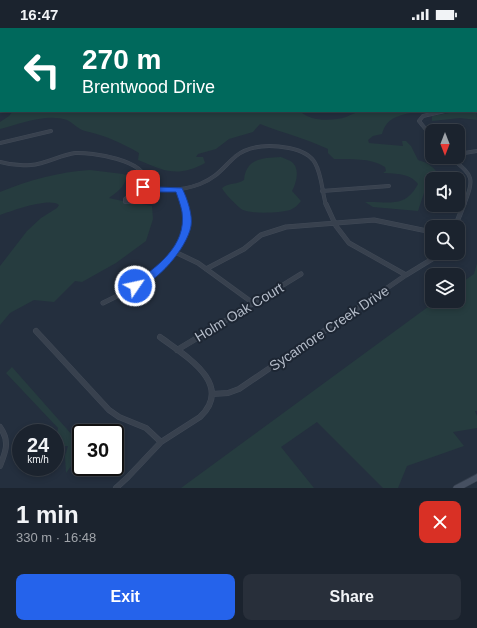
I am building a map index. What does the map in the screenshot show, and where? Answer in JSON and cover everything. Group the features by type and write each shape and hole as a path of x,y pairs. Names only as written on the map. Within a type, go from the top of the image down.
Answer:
{"street":[{"path":"425,129 419,121 422,116 440,112"},
{"path":"0,143 51,131"},
{"path":"143,187 162,190 179,189 196,185 217,176 241,151 250,148 264,146 294,149 307,154 314,160 322,191 339,232 344,239 406,275"},
{"path":"465,153 477,151"},
{"path":"0,162 12,165 30,165 47,162 73,154 95,153 140,169 143,172 146,179 143,187 134,196"},
{"path":"458,164 466,171 472,180 471,187 458,220"},
{"path":"322,191 388,186"},
{"path":"103,303 145,280 158,270 175,252 184,234 186,226 186,212 179,189"},
{"path":"206,269 244,249 256,239 270,232 298,225 379,220 425,230"},
{"path":"175,252 190,258 253,303"},
{"name":"Sycamore Creek Drive","path":"212,394 228,393 239,389 406,275 431,260"},
{"name":"Holm Oak Court","path":"177,350 301,274"},
{"path":"36,331 109,410 119,417 146,428 161,442"},
{"path":"116,488 126,481 161,442 201,416 209,405 212,394 208,378 160,337"},
{"path":"0,427 7,436 8,440 0,466"},
{"path":"457,488 477,477"}],"green space":[{"path":"12,112 301,112 304,115 316,119 328,120 346,117 358,112 416,112 392,119 384,128 382,134 373,136 368,140 369,143 403,146 402,141 406,141 411,146 418,160 431,166 437,172 425,172 425,190 418,211 373,207 365,202 396,202 402,200 413,192 418,184 415,180 407,176 383,173 386,171 385,167 367,160 334,159 328,153 328,149 260,124 253,132 229,139 216,149 198,154 196,157 203,157 205,163 195,168 179,172 164,170 138,160 139,153 133,149 106,137 78,128 67,120 59,118 42,118 0,129 0,122"},
{"path":"454,112 476,112 477,120 460,118 432,121 432,116"},
{"path":"281,157 292,162 297,173 295,185 292,191 301,201 292,209 266,213 243,210 222,188 244,180 245,173 252,163 262,159"},
{"path":"90,170 123,174 127,176 122,187 109,198 127,202 127,199 134,197 134,201 131,202 152,206 153,219 146,241 116,263 82,282 75,281 54,302 34,300 10,313 0,325 0,266 27,231 41,218 57,208 59,205 54,203 39,204 0,215 0,192 44,177"},
{"path":"477,263 477,411 475,411 477,416 477,428 453,432 464,446 407,466 398,488 383,488 317,422 281,447 314,488 181,488 426,308 465,308 465,280 474,274"},
{"path":"12,367 62,424 54,424 6,373"},
{"path":"64,426 72,435 72,465 66,473 65,456 68,446 64,446"}],"route":[{"path":"135,286 158,270 175,252 181,243 187,219 179,189 158,190 143,187"}]}
